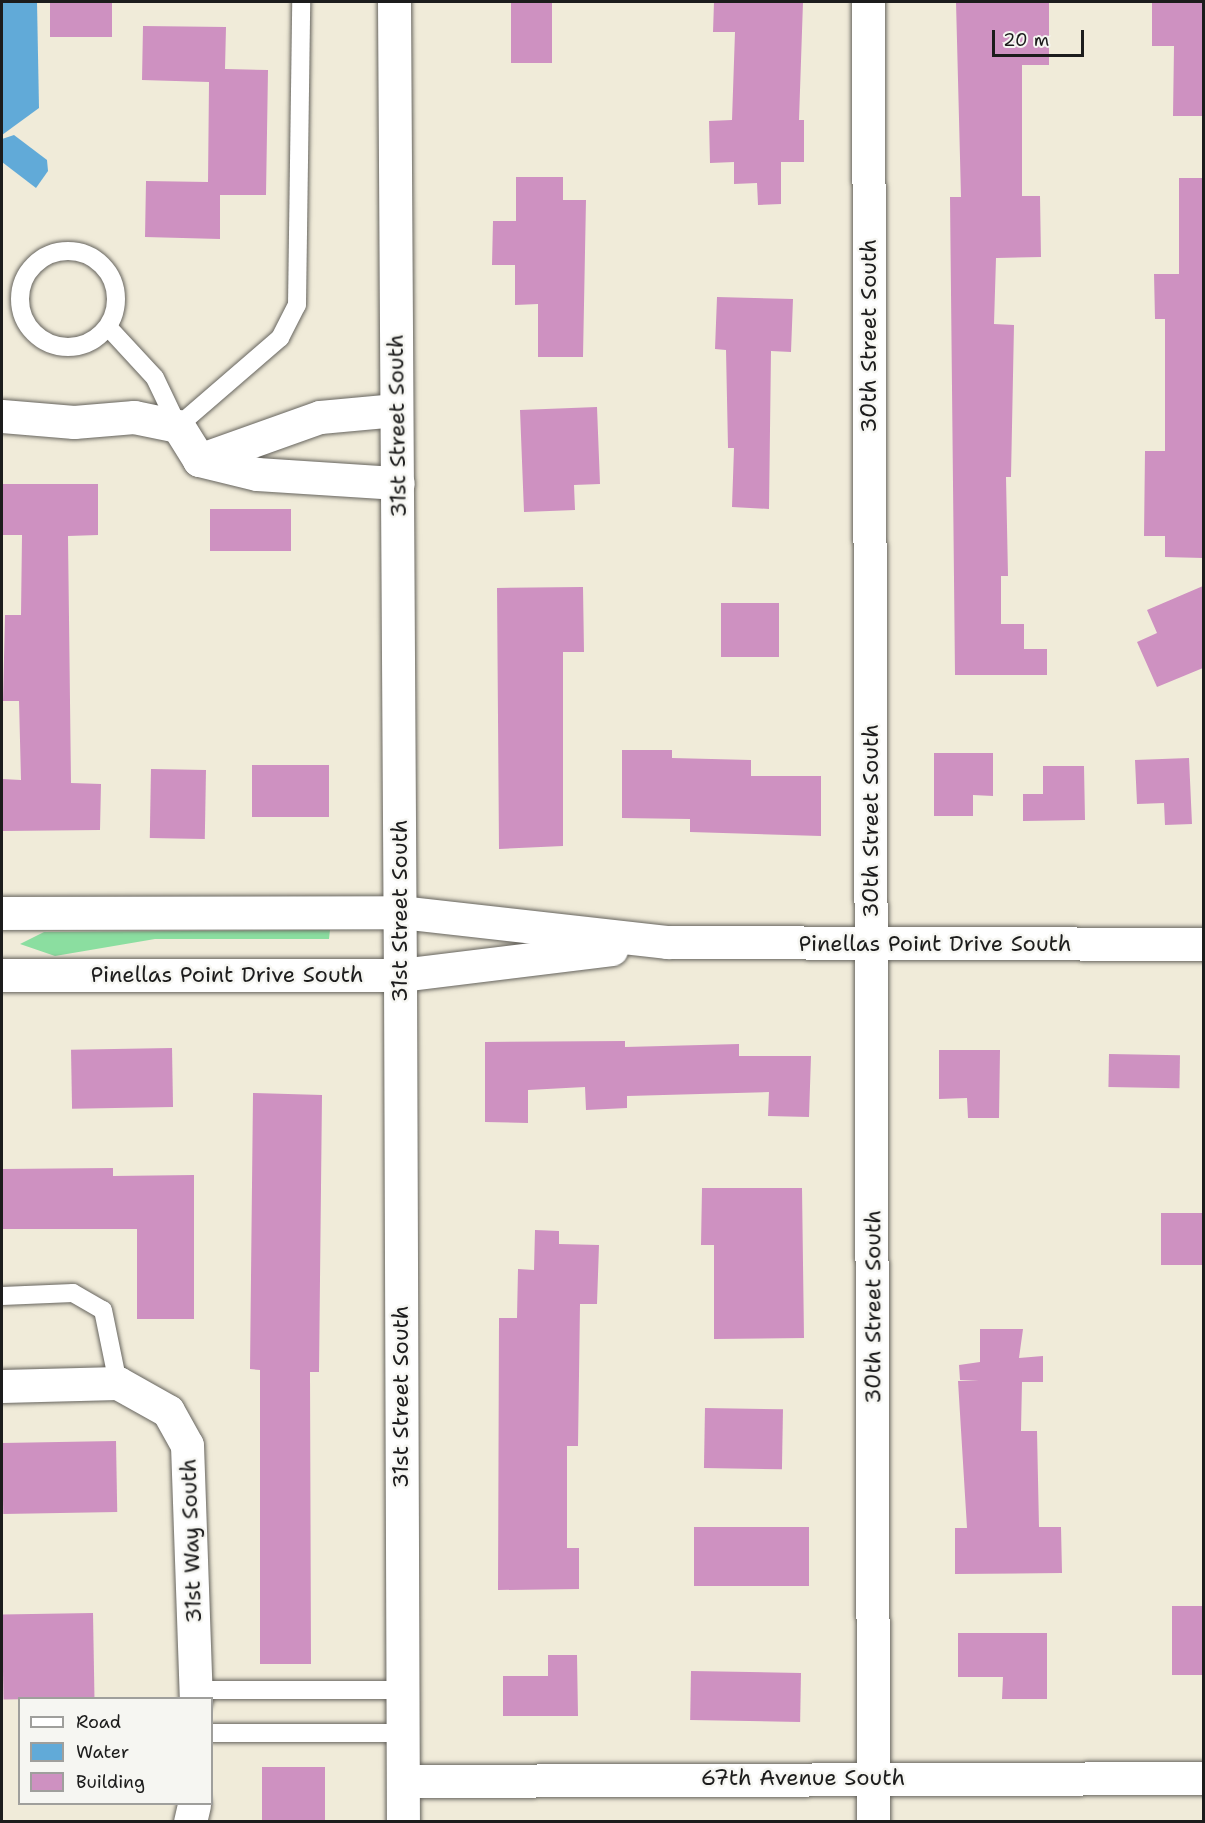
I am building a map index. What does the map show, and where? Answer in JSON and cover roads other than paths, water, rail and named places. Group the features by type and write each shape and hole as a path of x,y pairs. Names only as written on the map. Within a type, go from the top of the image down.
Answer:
{"street":[{"name":"31st Street South","path":"394,2 403,1821"},
{"name":"30th Street South","path":"868,2 873,1821"},
{"path":"199,460 320,417 396,410"},
{"path":"2,416 74,422 134,417 178,426 199,460 257,474 398,483"},
{"name":"Pinellas Point Drive South","path":"2,913 400,912 667,942 1203,944"},
{"name":"Pinellas Point Drive South","path":"2,975 400,975 667,942"},
{"path":"2,1386 118,1383"},
{"name":"31st Way South","path":"118,1383 168,1411 187,1446 196,1694"},
{"name":"67th Avenue South","path":"403,1781 873,1777 1203,1778"},
{"path":"190,1821 194,1805"}],"lane":[{"path":"108,327 155,378 178,426 280,338 297,305 301,2"},
{"path":"74,251 103,266 116,296 108,327 76,346 40,339 29,328 20,300 30,269 42,258 74,251"},
{"path":"2,1296 73,1293 103,1310 118,1383"},
{"path":"196,1694 402,1690"},
{"path":"213,1733 403,1733"}],"water":[{"path":"2,2 37,2 39,108 2,135"},
{"path":"14,135 47,160 48,171 36,188 2,162 2,139"}]}
